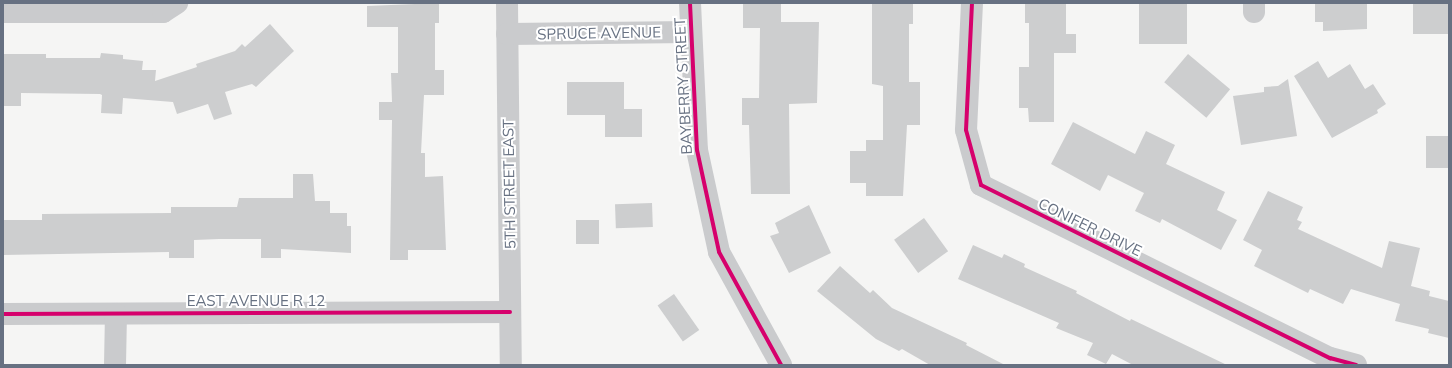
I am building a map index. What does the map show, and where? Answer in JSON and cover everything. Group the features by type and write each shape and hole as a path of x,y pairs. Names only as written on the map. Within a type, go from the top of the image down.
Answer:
{"street":[{"name":"5TH STREET EAST","path":"507,3 511,365"},
{"name":"BAYBERRY STREET","path":"690,3 690,32 697,150 719,252 781,365"},
{"name":"CONIFER DRIVE","path":"972,3 966,130 981,185 1330,358 1356,365"},
{"path":"3,12 170,7"},
{"name":"SPRUCE AVENUE","path":"507,34 690,32"},
{"name":"EAST AVENUE R 12","path":"3,314 510,312"},
{"path":"115,365 116,314"}],"building":[{"path":"439,3 439,23 435,23 435,70 444,70 444,95 424,95 421,153 425,153 425,177 443,176 446,250 408,250 408,260 390,260 392,120 379,120 379,102 392,102 391,73 398,73 398,27 367,27 367,6"},
{"path":"743,3 781,3 781,22 819,22 817,103 789,104 790,194 751,194 749,125 742,125 742,98 759,98 760,28 743,28"},
{"path":"872,3 913,3 913,24 909,24 909,82 920,82 920,125 907,125 903,196 866,196 866,183 850,183 850,151 866,151 866,140 883,140 883,86 872,84"},
{"path":"1025,3 1066,3 1066,34 1076,34 1076,53 1054,53 1054,122 1029,122 1028,108 1019,108 1019,67 1029,67 1029,23 1025,23"},
{"path":"1139,3 1187,3 1187,44 1139,44"},
{"path":"1315,3 1367,3 1367,29 1323,31 1323,22 1315,22"},
{"path":"1413,3 1449,3 1449,34 1413,34"},
{"path":"270,24 294,51 256,87 252,84 225,92 232,114 214,120 208,104 177,114 173,102 123,98 122,114 101,113 102,95 100,94 21,93 21,106 3,106 3,54 46,54 46,58 100,58 101,53 123,55 123,59 143,61 142,70 156,70 155,81 197,67 196,64 235,51 242,44 245,47"},
{"path":"1188,54 1230,89 1206,118 1164,82"},
{"path":"1318,61 1328,78 1350,64 1365,89 1373,84 1386,104 1377,110 1378,113 1332,138 1294,76"},
{"path":"1288,79 1297,136 1241,145 1233,96 1264,92 1264,87 1278,86"},
{"path":"567,82 624,82 624,109 642,109 642,137 605,137 605,115 567,115"},
{"path":"1073,122 1135,154 1146,131 1175,145 1166,164 1225,192 1217,210 1237,220 1221,250 1162,219 1160,223 1135,211 1144,193 1108,175 1100,191 1051,164"},
{"path":"1426,136 1449,136 1449,168 1426,168"},
{"path":"293,174 313,174 315,201 330,201 330,213 347,213 347,226 351,226 351,253 281,249 281,258 261,258 261,239 219,239 194,240 194,258 169,258 169,252 3,255 3,220 42,220 42,214 171,213 171,207 237,207 239,198 293,198"},
{"path":"1268,191 1303,207 1297,220 1302,222 1298,229 1382,268 1389,241 1420,248 1411,286 1430,291 1429,296 1449,301 1449,338 1428,333 1429,329 1395,321 1400,304 1351,289 1343,304 1310,289 1308,293 1254,266 1262,250 1243,240"},
{"path":"652,203 653,227 616,228 615,204"},
{"path":"809,205 831,253 789,273 770,236 779,233 775,223"},
{"path":"924,218 948,251 918,273 894,240"},
{"path":"576,220 599,220 599,244 576,244"},
{"path":"973,245 1002,258 1004,254 1025,264 1024,267 1077,291 1076,293 1130,321 1131,319 1227,365 1133,365 1112,354 1106,364 1087,355 1093,343 1056,328 1059,323 958,279"},
{"path":"840,266 870,293 873,290 892,308 967,343 966,345 1005,365 930,365 902,349 899,351 876,339 817,291"},
{"path":"674,294 699,330 683,342 658,305"}],"cycle path":[{"path":"690,3 697,150 719,252 781,365"},
{"path":"972,3 966,130 981,185 1330,358 1356,365"},
{"path":"3,314 510,312"}]}
